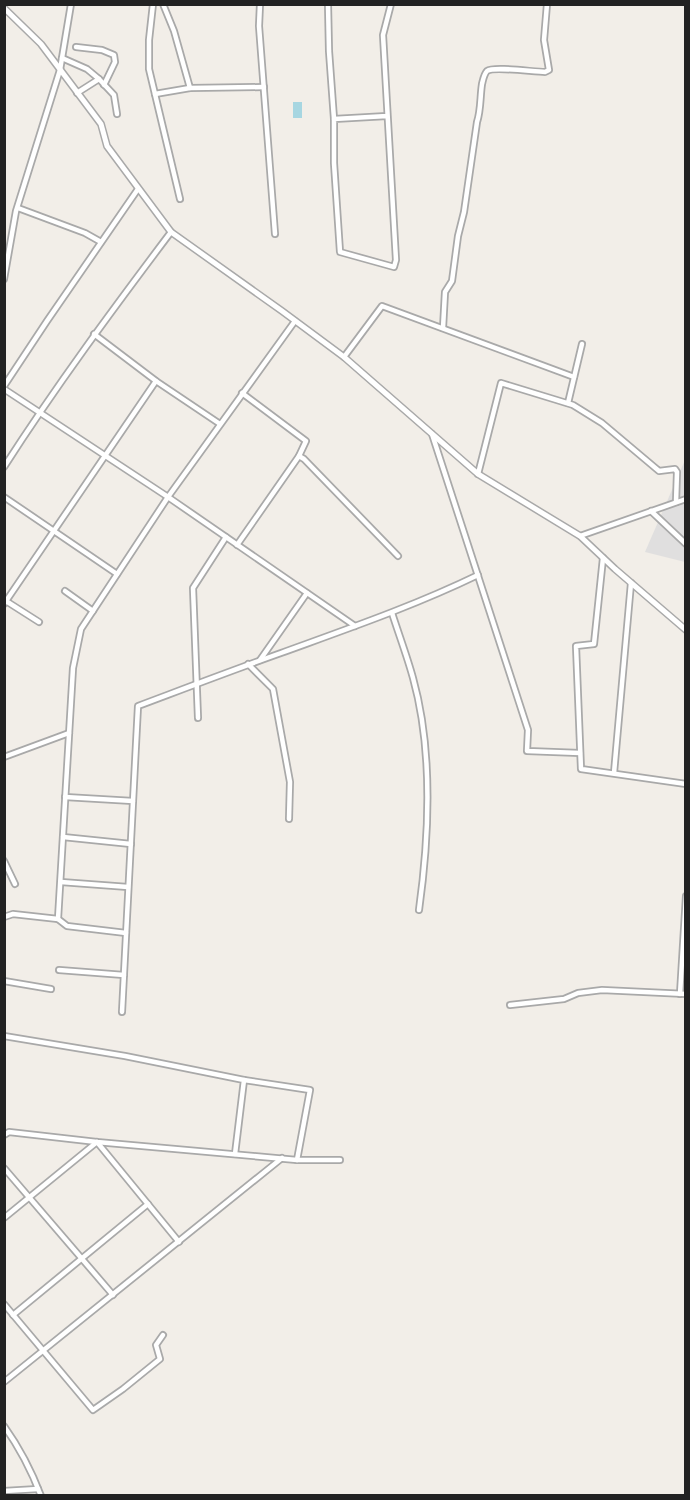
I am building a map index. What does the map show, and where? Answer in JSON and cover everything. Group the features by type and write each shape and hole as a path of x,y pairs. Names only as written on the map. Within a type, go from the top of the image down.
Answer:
{"street":[{"path":"4,279 16,211 60,70 71,4"},
{"path":"153,4 149,69 180,199"},
{"path":"163,4 174,31 190,88"},
{"path":"260,4 259,26 275,234"},
{"path":"328,4 340,252 394,267 396,260 383,34 391,4"},
{"path":"443,328 445,292 452,281 480,115 484,75 487,71 497,69 544,72 549,70 544,40 547,4"},
{"path":"4,8 41,44 101,124 107,146 171,232 344,357 478,474 580,536 686,630"},
{"path":"76,46 114,55 115,62 104,85"},
{"path":"62,58 87,69 99,79 114,95 117,114"},
{"path":"77,93 99,79"},
{"path":"155,94 190,88 264,87"},
{"path":"334,119 387,116"},
{"path":"138,189 4,387 355,626"},
{"path":"18,208 85,233 100,242"},
{"path":"4,467 94,334 171,232"},
{"path":"344,357 382,306 574,377"},
{"path":"58,919 73,668 81,629 168,497 295,321"},
{"path":"94,334 156,381 220,424"},
{"path":"568,403 582,344"},
{"path":"39,622 5,602 156,381"},
{"path":"478,474 501,383 573,405 602,423 659,471 675,469 677,472 675,502"},
{"path":"237,545 299,456 306,441 242,393"},
{"path":"432,434 528,730 527,751 580,753"},
{"path":"299,456 398,556"},
{"path":"4,497 117,574"},
{"path":"580,536 686,499"},
{"path":"651,511 686,544"},
{"path":"198,718 193,588 226,537"},
{"path":"603,558 594,644 576,646 581,769 686,784"},
{"path":"122,1012 138,706 392,613 478,575"},
{"path":"614,773 631,583"},
{"path":"65,591 93,611"},
{"path":"260,660 307,593"},
{"path":"392,613 413,678 421,716 427,772 425,868 419,910"},
{"path":"248,664 273,689 290,782 289,819"},
{"path":"4,757 69,733"},
{"path":"65,797 133,801"},
{"path":"63,837 131,844"},
{"path":"4,861 15,884"},
{"path":"60,882 128,887"},
{"path":"510,1005 564,999 578,993 602,990 683,994 686,896"},
{"path":"4,917 13,914 58,919 67,926 126,933"},
{"path":"59,970 124,975"},
{"path":"4,981 51,989"},
{"path":"4,1036 310,1090 297,1160"},
{"path":"235,1154 244,1080"},
{"path":"4,1135 9,1132 297,1160 340,1160"},
{"path":"4,1218 97,1142"},
{"path":"97,1142 178,1242"},
{"path":"4,1382 282,1158"},
{"path":"4,1168 112,1295"},
{"path":"13,1315 148,1204"},
{"path":"4,1304 93,1410 160,1359 156,1345 163,1335"},
{"path":"4,1426 41,1496"},
{"path":"4,1491 38,1489"}],"shaded area":[{"path":"685,460 685,562 645,552"}],"water":[{"path":"293,102 302,102 302,118 293,118"}]}
